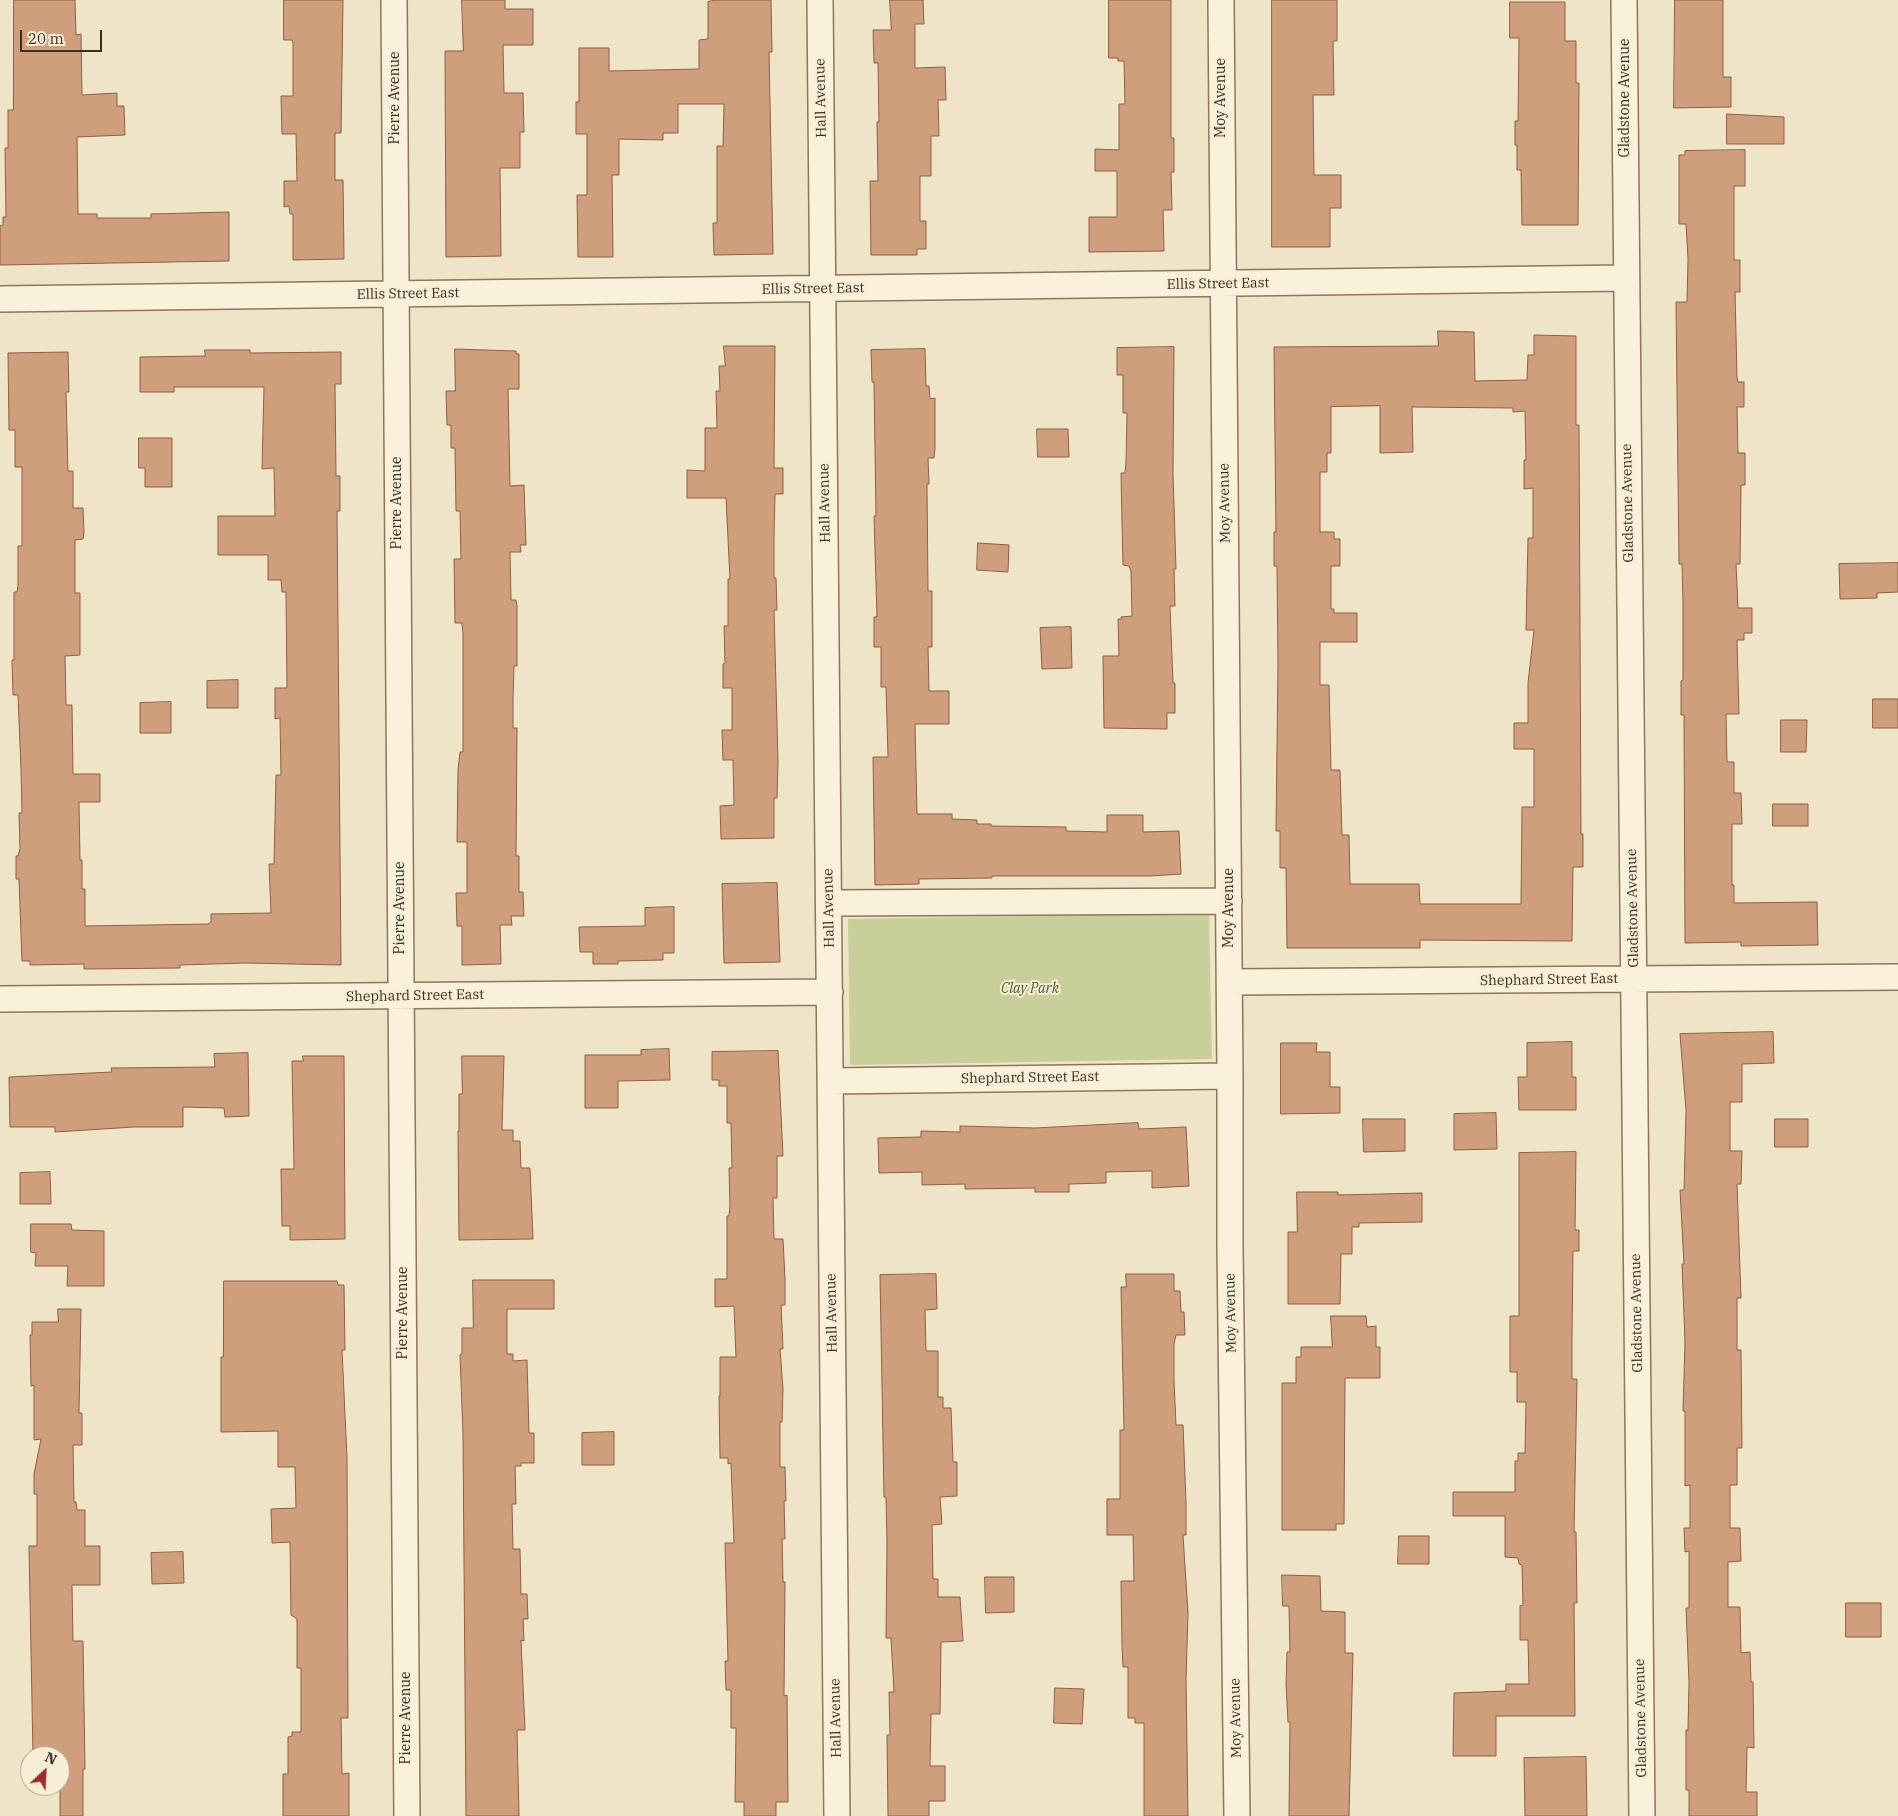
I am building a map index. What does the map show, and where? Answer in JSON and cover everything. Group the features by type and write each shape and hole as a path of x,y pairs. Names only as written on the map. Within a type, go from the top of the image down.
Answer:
{"street":[{"name":"Pierre Avenue","path":"394,0 407,1816"},
{"name":"Hall Avenue","path":"820,0 837,1816"},
{"name":"Moy Avenue","path":"1220,0 1230,982 1230,1247 1237,1816"},
{"name":"Gladstone Avenue","path":"1624,0 1642,1816"},
{"name":"Ellis Street East","path":"0,300 1626,278"},
{"path":"829,903 1229,901"},
{"name":"Shephard Street East","path":"1230,982 1898,976"},
{"name":"Shephard Street East","path":"0,1000 830,992"},
{"name":"Shephard Street East","path":"830,1081 1230,1076"}],"green space":[{"name":"Clay Park","path":"1209,913 1212,1059 850,1065 848,919"}],"building":[{"path":"14,0 75,0 76,35 81,34 82,95 117,93 117,106 124,106 125,135 77,137 78,214 97,214 97,218 151,218 151,214 229,212 229,261 0,265 0,226 3,225 3,217 6,217 5,148 8,148 8,110 13,110"},
{"path":"284,0 343,0 341,133 335,133 335,180 343,180 344,259 293,260 293,214 290,214 289,206 284,207 284,181 297,181 296,134 282,134 281,96 293,96 293,43 292,40 284,40"},
{"path":"462,0 505,0 505,9 533,9 533,45 503,45 504,93 523,93 524,132 520,132 520,168 500,168 501,256 446,257 445,51 463,51"},
{"path":"716,0 771,0 772,52 769,52 773,254 714,255 713,223 717,223 717,146 723,146 724,104 678,104 678,133 663,133 663,140 619,139 619,175 612,175 613,257 578,257 577,195 587,195 587,134 576,134 576,102 579,102 579,48 609,48 609,71 699,69 699,40 708,39 708,2"},
{"path":"890,0 923,0 924,24 915,24 915,68 945,67 946,100 938,100 939,136 931,136 931,176 920,176 920,221 926,221 926,249 917,249 917,255 871,255 870,181 878,181 877,122 879,122 878,63 874,63 873,30 891,30"},
{"path":"1109,0 1171,0 1171,138 1174,138 1174,172 1171,172 1172,210 1163,210 1164,251 1089,252 1089,217 1117,217 1117,171 1095,171 1095,149 1119,150 1119,104 1125,104 1124,61 1118,61 1118,58 1109,58"},
{"path":"1272,0 1337,0 1337,41 1333,41 1334,95 1313,95 1314,175 1341,175 1341,208 1330,208 1330,247 1272,247"},
{"path":"1675,0 1723,0 1723,77 1731,77 1731,107 1674,108"},
{"path":"1510,2 1565,2 1565,41 1576,41 1576,83 1579,83 1578,225 1522,225 1521,170 1517,170 1517,145 1515,145 1515,121 1518,121 1519,38 1510,38"},
{"path":"1727,114 1784,117 1784,144 1727,144"},
{"path":"1745,150 1745,186 1734,186 1734,260 1740,260 1740,292 1735,292 1737,378 1738,382 1744,382 1744,407 1737,407 1738,453 1745,453 1745,485 1741,485 1740,564 1736,564 1738,608 1752,608 1752,633 1744,633 1744,640 1737,640 1739,714 1726,714 1727,762 1734,762 1734,793 1741,793 1742,824 1732,824 1732,885 1734,885 1734,903 1817,902 1818,945 1741,946 1741,942 1685,943 1684,715 1681,715 1683,602 1682,564 1679,564 1676,302 1687,302 1688,259 1686,224 1679,224 1679,155 1685,155 1685,151"},
{"path":"1438,331 1474,332 1475,381 1527,380 1528,355 1534,355 1534,335 1576,336 1576,425 1579,425 1581,834 1583,834 1583,867 1573,867 1572,941 1420,940 1420,948 1287,948 1286,868 1280,868 1280,831 1276,831 1278,664 1277,566 1274,566 1274,532 1276,532 1274,347 1438,346","holes":["1380,406 1380,453 1413,452 1412,407 1513,408 1513,412 1525,411 1526,460 1524,460 1524,489 1533,488 1533,538 1528,538 1526,630 1534,630 1528,683 1528,723 1514,723 1514,749 1534,749 1534,807 1522,807 1521,904 1420,904 1419,884 1350,884 1349,835 1342,835 1340,770 1331,770 1329,685 1320,685 1320,642 1357,642 1357,613 1334,613 1334,609 1331,609 1331,566 1340,566 1340,539 1334,539 1334,532 1320,532 1320,472 1327,472 1327,453 1331,453 1331,407"]},
{"path":"724,346 775,346 774,468 783,468 783,494 775,494 774,578 776,578 777,610 774,610 778,762 777,798 774,798 774,838 721,839 720,806 734,805 733,760 723,760 722,730 732,730 732,688 723,688 723,664 725,663 724,626 728,626 728,579 730,579 726,498 687,498 687,470 705,471 705,428 717,428 716,391 720,391 719,366 725,366"},
{"path":"1174,347 1173,474 1176,569 1174,569 1175,606 1170,606 1175,713 1167,713 1167,729 1104,728 1103,656 1119,656 1118,619 1132,616 1131,571 1129,566 1123,565 1121,473 1125,473 1127,413 1123,413 1123,375 1117,375 1117,348"},
{"path":"455,349 516,351 516,354 519,354 519,389 508,389 510,486 524,485 526,545 520,545 521,552 510,552 511,600 516,600 517,606 517,666 514,666 513,699 513,728 517,728 516,856 519,856 519,892 523,892 524,916 511,916 512,925 500,925 501,964 462,965 462,926 457,926 456,893 467,893 467,842 457,842 458,770 460,752 463,752 463,634 462,623 455,623 454,559 461,559 460,511 456,511 455,448 451,448 451,425 447,425 446,391 455,391"},
{"path":"925,349 926,386 929,386 930,399 935,398 935,448 934,458 928,458 929,484 927,484 928,591 932,591 932,647 928,647 929,691 949,691 949,724 915,724 917,814 952,814 952,819 977,820 977,824 991,824 991,826 1066,827 1066,831 1107,832 1107,815 1143,815 1143,832 1179,831 1181,874 1150,876 992,876 992,878 919,879 919,884 875,885 873,757 888,757 886,687 881,687 881,647 874,647 874,617 877,617 874,516 876,516 874,382 872,382 871,350"},
{"path":"205,350 250,350 250,353 341,352 341,384 335,384 336,476 340,476 340,511 337,511 341,965 246,963 180,965 180,968 84,969 84,964 30,965 30,961 22,961 19,879 16,879 16,856 18,856 20,849 19,813 22,813 18,695 13,695 12,660 14,660 14,592 17,592 18,586 18,546 22,546 22,467 15,467 15,430 9,430 8,353 68,352 69,392 66,392 68,471 73,471 73,508 83,508 84,532 83,539 75,540 75,593 80,593 80,655 65,656 66,705 72,705 73,774 100,774 100,802 79,802 80,860 82,860 82,889 85,889 85,926 208,924 211,922 211,914 271,913 269,864 274,864 276,775 281,775 280,718 275,719 275,688 287,688 286,592 282,592 281,580 268,580 268,555 218,555 218,516 275,516 274,468 262,469 264,387 174,387 174,392 140,392 140,357 205,356"},
{"path":"1037,429 1068,429 1069,457 1038,457"},
{"path":"139,438 172,438 172,487 145,487 145,468 139,468"},
{"path":"978,543 1009,545 1008,572 977,570"},
{"path":"1898,563 1898,592 1877,593 1877,598 1840,599 1839,564"},
{"path":"1071,627 1072,668 1042,669 1040,628"},
{"path":"238,680 238,708 207,708 207,681"},
{"path":"1873,699 1898,699 1898,728 1873,728"},
{"path":"171,702 171,733 140,733 140,703"},
{"path":"1781,720 1807,720 1806,752 1781,752"},
{"path":"1773,804 1808,804 1808,826 1773,826"},
{"path":"777,883 780,962 724,963 722,884"},
{"path":"674,907 674,953 663,953 663,960 618,961 618,964 593,964 593,952 580,952 579,927 645,926 645,908"},
{"path":"1773,1032 1774,1063 1742,1064 1742,1102 1730,1102 1730,1151 1742,1151 1741,1184 1737,1184 1741,1298 1737,1298 1737,1350 1741,1350 1742,1448 1737,1448 1737,1485 1730,1485 1730,1528 1740,1528 1741,1561 1728,1562 1728,1607 1740,1607 1741,1653 1750,1652 1751,1682 1753,1682 1754,1748 1747,1747 1746,1792 1757,1792 1757,1816 1689,1816 1689,1790 1686,1790 1686,1730 1688,1730 1689,1682 1686,1608 1689,1608 1689,1551 1685,1552 1684,1528 1690,1528 1690,1485 1685,1486 1685,1411 1683,1411 1685,1342 1682,1264 1684,1264 1680,1190 1684,1190 1686,1110 1680,1034"},
{"path":"1572,1042 1572,1077 1576,1077 1576,1110 1519,1110 1518,1077 1527,1077 1527,1043"},
{"path":"1281,1043 1317,1043 1316,1052 1330,1052 1330,1087 1340,1087 1340,1113 1281,1114"},
{"path":"669,1049 670,1080 618,1081 618,1108 585,1108 585,1055 641,1055 641,1050"},
{"path":"778,1051 783,1156 777,1156 777,1198 773,1198 774,1239 783,1239 785,1279 785,1305 781,1305 783,1349 780,1349 783,1389 782,1422 780,1422 780,1467 785,1467 786,1501 784,1501 785,1539 782,1539 783,1582 785,1582 784,1696 787,1695 788,1802 776,1802 776,1816 744,1816 744,1802 735,1802 736,1728 731,1728 731,1690 726,1690 725,1661 728,1661 725,1543 734,1543 731,1463 728,1464 728,1458 720,1458 720,1357 736,1357 734,1306 715,1307 715,1279 727,1279 727,1216 729,1216 730,1205 729,1168 732,1168 731,1123 727,1123 727,1086 719,1086 719,1080 712,1080 712,1052"},
{"path":"248,1053 249,1116 225,1117 224,1108 183,1107 183,1127 134,1127 55,1132 55,1127 10,1127 9,1077 112,1072 111,1068 215,1067 214,1054"},
{"path":"303,1056 344,1056 345,1239 290,1240 290,1226 282,1226 281,1169 294,1169 292,1061 303,1061"},
{"path":"462,1056 504,1056 502,1130 513,1130 513,1141 520,1141 521,1168 530,1168 533,1239 459,1240 458,1131 459,1094 462,1094"},
{"path":"1496,1113 1497,1149 1454,1150 1454,1114"},
{"path":"1363,1119 1405,1119 1405,1151 1364,1152"},
{"path":"1775,1119 1808,1119 1808,1147 1775,1147"},
{"path":"1138,1123 1139,1129 1186,1127 1189,1186 1152,1188 1152,1171 1106,1172 1106,1183 1069,1184 1069,1192 1035,1192 1035,1188 965,1189 965,1184 922,1185 922,1172 879,1173 878,1138 921,1137 921,1131 960,1132 960,1126 1035,1128"},
{"path":"1576,1152 1575,1230 1579,1230 1579,1251 1573,1251 1572,1337 1572,1379 1577,1379 1574,1532 1576,1532 1577,1603 1574,1603 1575,1716 1496,1716 1496,1756 1453,1756 1454,1693 1506,1691 1506,1684 1529,1684 1528,1640 1520,1640 1520,1606 1523,1605 1522,1565 1519,1564 1518,1558 1505,1557 1505,1516 1453,1516 1453,1492 1515,1492 1515,1461 1518,1461 1518,1453 1525,1453 1526,1402 1517,1402 1517,1372 1510,1372 1510,1316 1519,1316 1519,1153"},
{"path":"50,1172 51,1204 20,1204 20,1173"},
{"path":"1297,1192 1338,1192 1338,1195 1422,1193 1422,1222 1359,1223 1359,1227 1352,1227 1352,1254 1341,1254 1340,1304 1288,1304 1288,1232 1297,1232"},
{"path":"31,1224 71,1224 72,1230 104,1231 104,1286 67,1286 68,1266 35,1266 36,1253 31,1252"},
{"path":"936,1274 937,1309 925,1310 926,1351 938,1351 938,1397 943,1397 943,1408 951,1408 953,1462 957,1462 957,1496 940,1497 942,1524 932,1525 933,1579 938,1579 938,1597 960,1597 963,1641 941,1642 940,1714 931,1714 930,1766 945,1766 945,1801 929,1801 929,1816 888,1816 887,1735 890,1735 889,1692 894,1692 891,1638 886,1638 887,1542 886,1497 884,1497 880,1275"},
{"path":"1126,1274 1174,1274 1174,1291 1180,1291 1181,1312 1184,1312 1185,1335 1176,1335 1174,1344 1174,1380 1176,1425 1183,1425 1186,1503 1186,1535 1183,1535 1188,1613 1186,1680 1188,1816 1144,1816 1144,1723 1135,1723 1135,1718 1128,1718 1128,1667 1123,1667 1122,1646 1121,1581 1134,1581 1133,1535 1107,1535 1107,1499 1120,1499 1120,1430 1124,1430 1121,1287 1126,1287"},
{"path":"473,1280 554,1280 554,1309 507,1309 507,1354 513,1354 513,1361 527,1360 529,1433 534,1433 534,1463 521,1463 521,1466 515,1466 516,1504 512,1504 513,1549 520,1549 521,1594 527,1594 528,1619 523,1619 524,1641 521,1640 525,1730 517,1730 519,1816 466,1816 463,1434 460,1355 462,1354 462,1328 473,1328"},
{"path":"224,1281 337,1281 338,1285 344,1285 345,1350 342,1350 347,1458 348,1718 341,1718 342,1774 349,1773 349,1816 283,1816 283,1774 288,1774 288,1737 292,1736 292,1732 301,1732 301,1668 297,1668 297,1619 291,1615 290,1542 272,1543 271,1509 296,1508 295,1467 278,1467 278,1431 221,1432"},
{"path":"58,1309 81,1309 79,1413 82,1413 82,1445 73,1445 74,1502 76,1502 77,1510 85,1510 85,1546 100,1546 100,1585 72,1585 73,1641 83,1641 85,1769 83,1769 83,1816 60,1816 60,1796 70,1796 70,1746 33,1746 29,1546 37,1546 37,1494 34,1494 34,1474 41,1439 34,1440 34,1385 31,1386 30,1335 32,1335 32,1322 58,1322"},
{"path":"1331,1316 1366,1316 1367,1327 1376,1326 1376,1347 1380,1347 1380,1378 1345,1378 1344,1524 1336,1524 1336,1530 1282,1530 1282,1383 1296,1383 1296,1357 1301,1357 1301,1347 1332,1347"},
{"path":"614,1432 614,1465 582,1465 582,1433"},
{"path":"1399,1536 1429,1536 1429,1564 1398,1564"},
{"path":"183,1552 184,1583 152,1584 151,1553"},
{"path":"1282,1575 1320,1576 1321,1611 1345,1612 1345,1653 1353,1653 1349,1816 1289,1816 1290,1722 1288,1722 1286,1683 1287,1652 1290,1652 1289,1606 1283,1606"},
{"path":"985,1577 1014,1577 1014,1612 986,1613"},
{"path":"1846,1603 1881,1603 1881,1637 1846,1637"},
{"path":"1055,1688 1084,1689 1082,1724 1054,1723"},
{"path":"1586,1757 1587,1816 1525,1816 1524,1758"}]}
